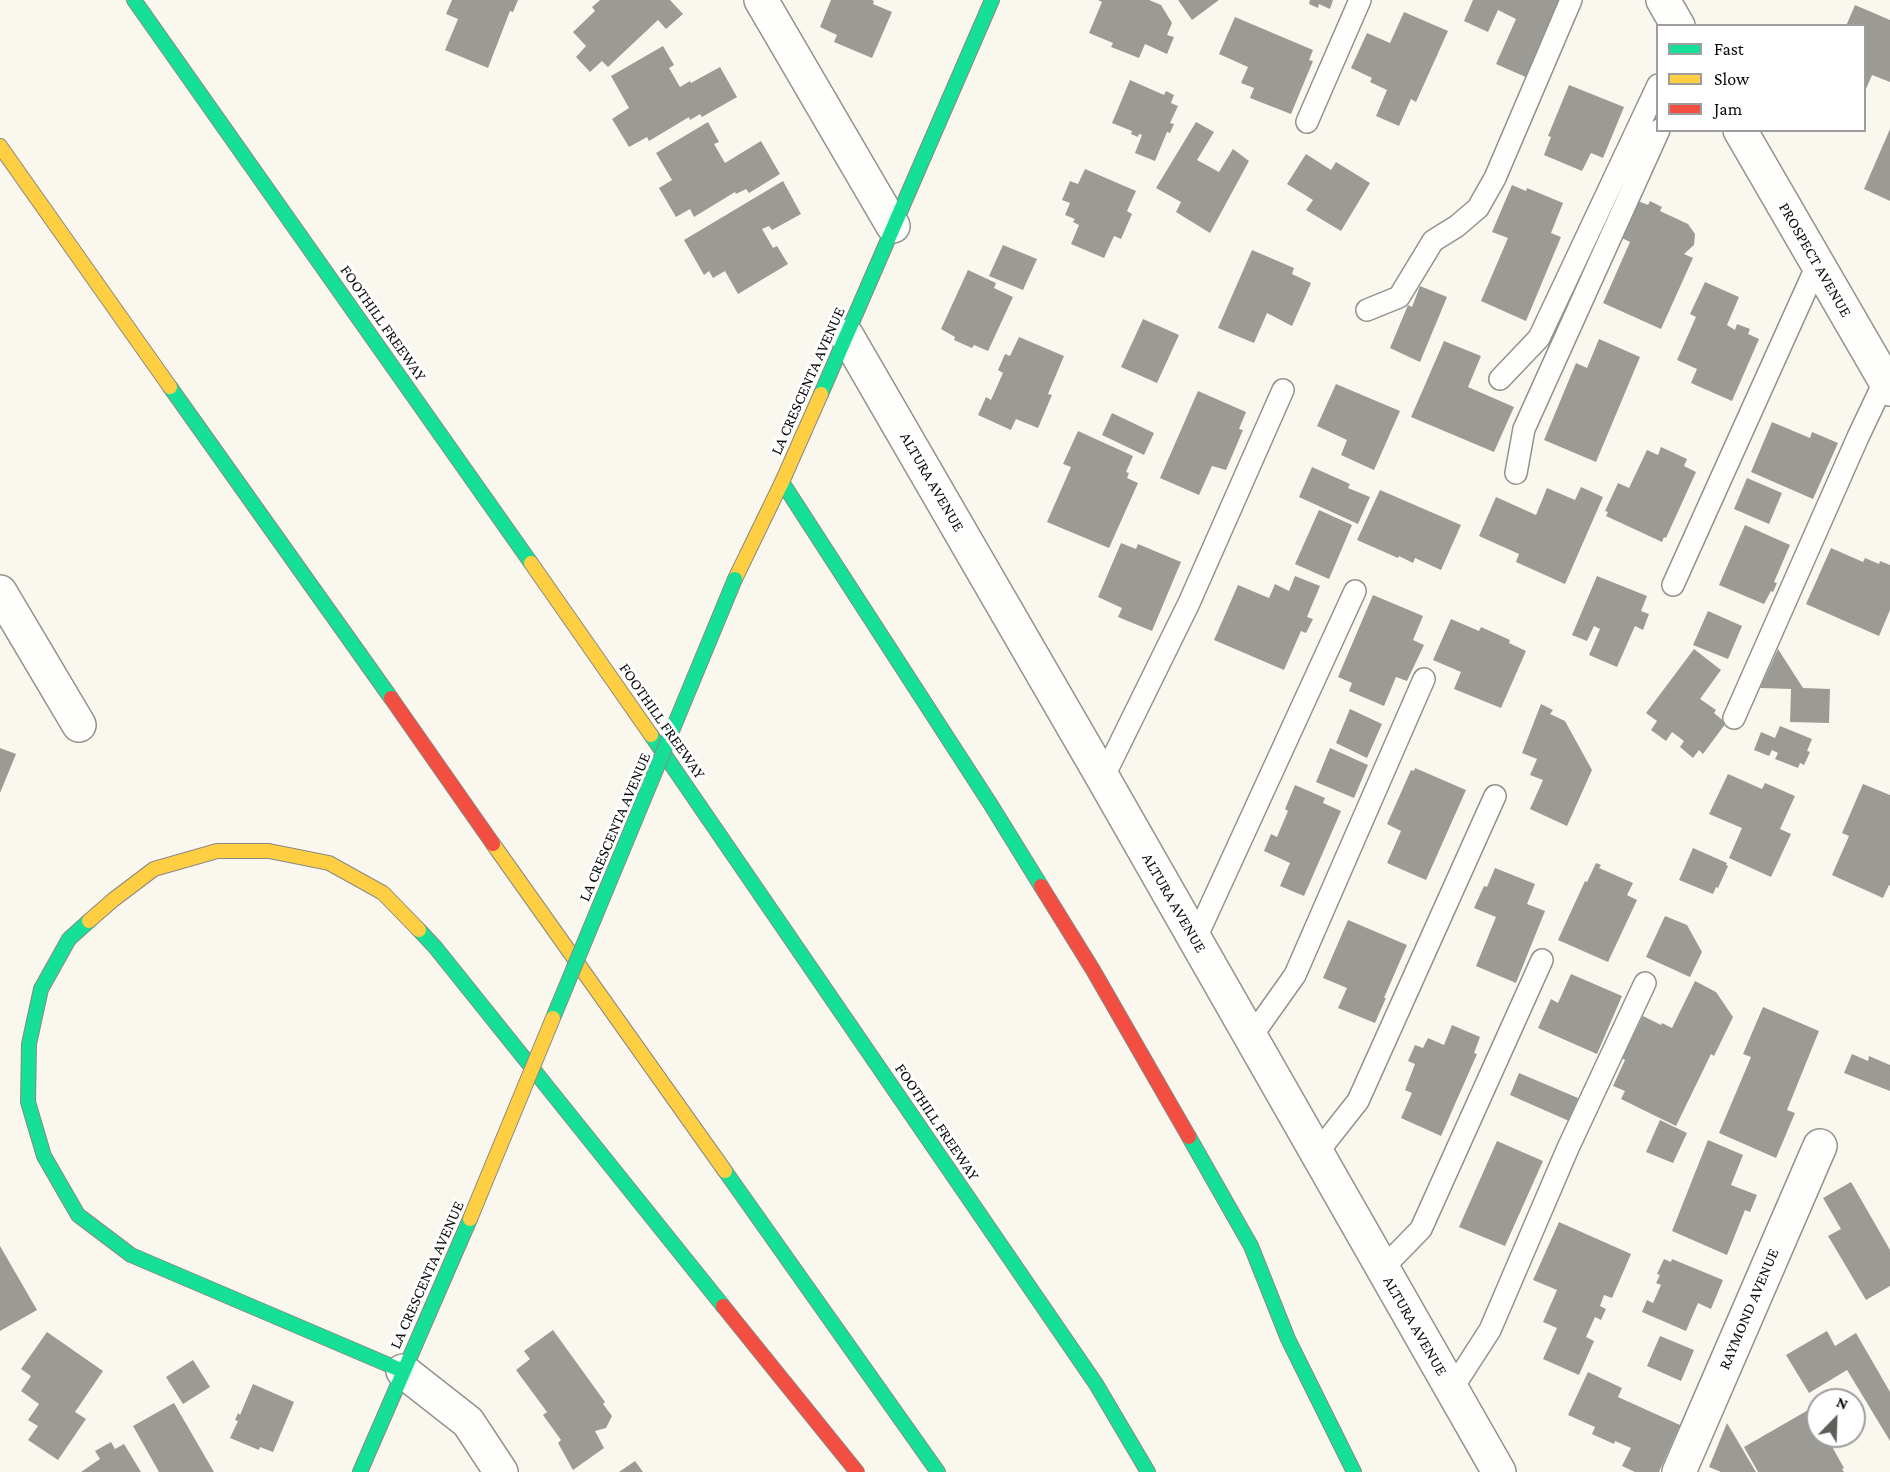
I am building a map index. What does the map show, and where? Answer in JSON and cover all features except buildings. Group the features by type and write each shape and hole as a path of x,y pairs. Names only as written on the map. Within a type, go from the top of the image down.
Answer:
{"main road":[{"name":"FOOTHILL FREEWAY","path":"134,0 723,837 1096,1384 1148,1472"},
{"name":"LA CRESCENTA AVENUE","path":"360,1472 470,1219 735,579 782,482 847,336 992,0"},
{"path":"0,146 939,1472"},
{"path":"782,482 991,805 1093,970 1251,1246 1288,1339 1354,1472"},
{"path":"403,1371 132,1255 78,1215 44,1156 28,1102 28,1044 41,989 69,939 113,900 154,869 217,851 269,850 328,863 383,893 443,956 857,1472"}],"street":[{"path":"761,0 893,226"},
{"path":"1663,0 1677,24"},
{"name":"PROSPECT AVENUE","path":"1741,132 1887,385"},
{"name":"ALTURA AVENUE","path":"847,336 1103,778 1499,1472"},
{"path":"0,592 79,725"},
{"name":"RAYMOND AVENUE","path":"1679,1472 1820,1146"},
{"path":"403,1371 468,1422 501,1472"}],"lane":[{"path":"1306,122 1360,0"},
{"path":"1367,310 1399,297 1433,241 1457,226 1478,208 1496,178 1571,0"},
{"path":"1500,379 1539,338 1656,88"},
{"path":"1516,473 1524,429 1658,132"},
{"path":"1673,585 1818,263"},
{"path":"1734,718 1858,437 1887,385"},
{"path":"1103,778 1188,603 1283,390"},
{"path":"1195,940 1355,591"},
{"path":"1251,1037 1295,975 1424,678"},
{"path":"1317,1152 1358,1101 1495,796"},
{"path":"1383,1269 1421,1230 1542,960"},
{"path":"1452,1389 1490,1330 1568,1148 1645,983"}],"traffic: fast":[{"path":"134,0 531,563"},
{"path":"821,394 992,0"},
{"path":"170,387 391,698"},
{"path":"782,482 1041,886"},
{"path":"553,1018 735,579"},
{"path":"651,735 1096,1384 1148,1472"},
{"path":"89,921 69,939 41,989 29,1044 28,1102 44,1156 78,1215 131,1255 403,1371"},
{"path":"419,930 723,1306"},
{"path":"1189,1137 1251,1246 1288,1339 1354,1472"},
{"path":"725,1171 938,1472"},
{"path":"360,1472 470,1219"}],"traffic: slow":[{"path":"0,146 170,387"},
{"path":"735,579 821,394"},
{"path":"531,563 651,735"},
{"path":"493,844 725,1171"},
{"path":"89,921 154,869 217,851 269,851 329,863 383,893 419,930"},
{"path":"470,1219 553,1018"}],"traffic: jam":[{"path":"391,698 493,844"},
{"path":"1041,886 1093,970 1189,1137"},
{"path":"723,1306 857,1472"}]}
